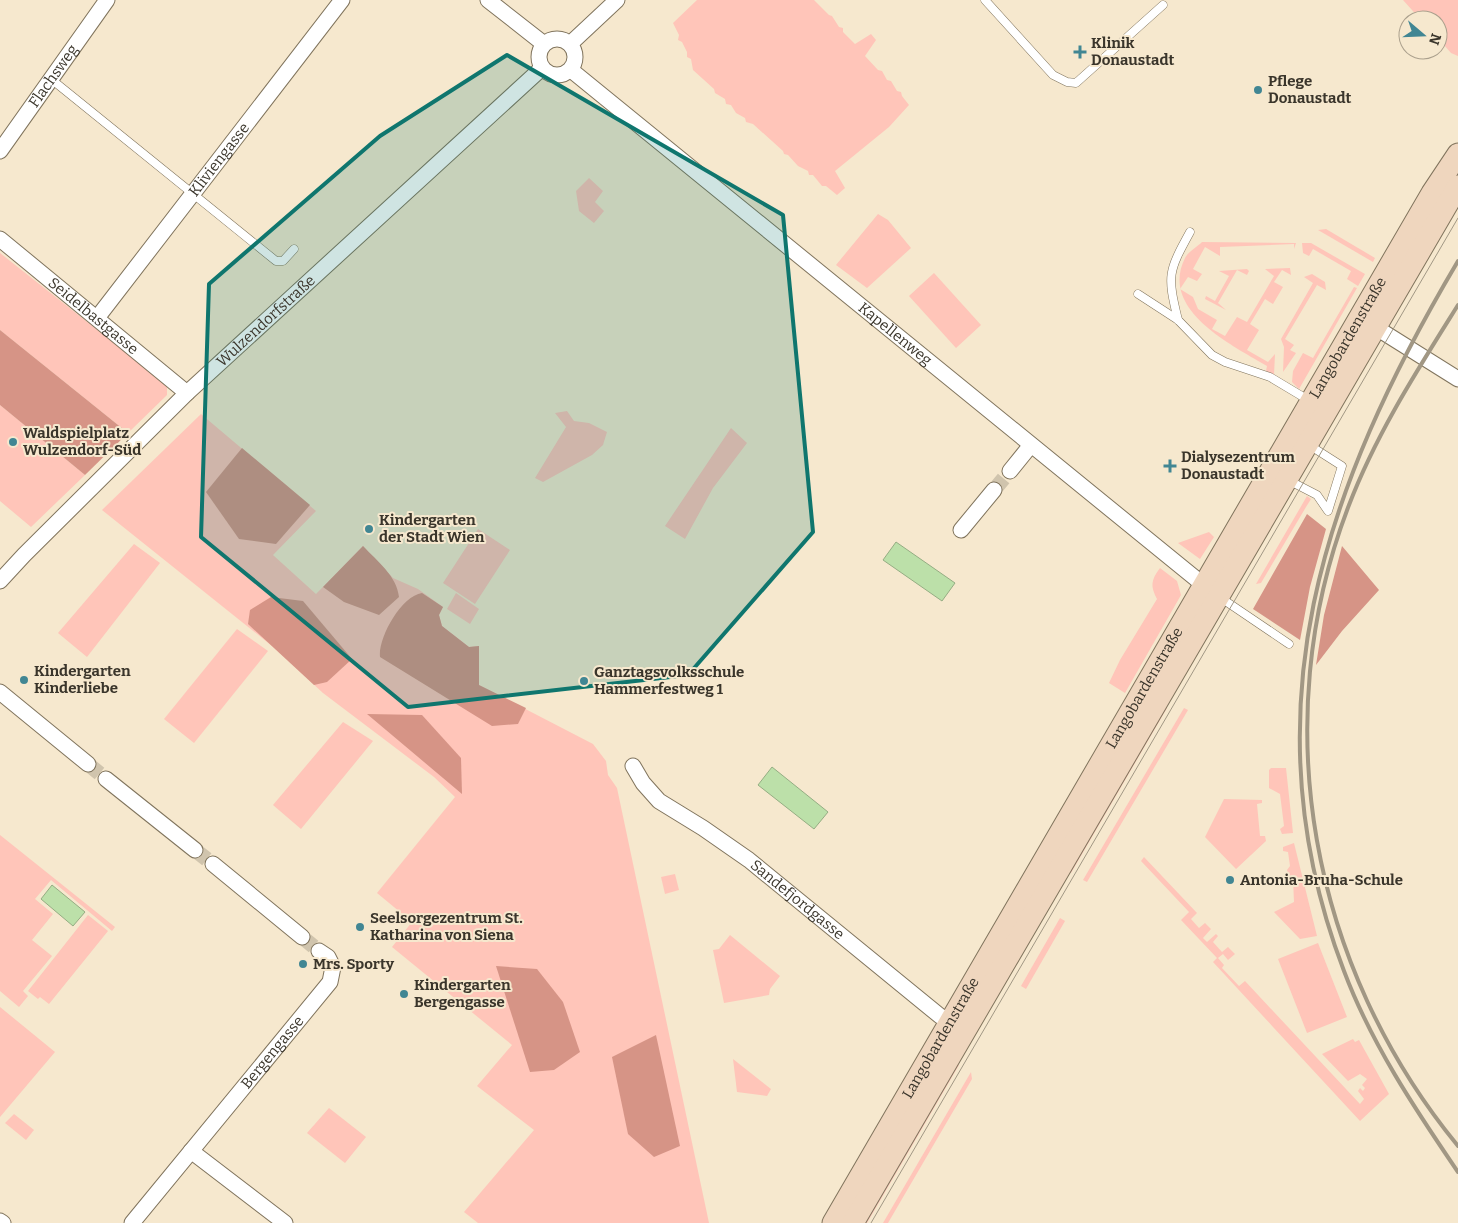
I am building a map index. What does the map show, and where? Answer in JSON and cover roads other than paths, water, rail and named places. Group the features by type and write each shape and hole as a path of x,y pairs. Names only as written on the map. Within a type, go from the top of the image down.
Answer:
{"street":[{"name":"Flachsweg","path":"0,151 107,0"},
{"name":"Kliviengasse","path":"97,318 342,0"},
{"path":"488,0 544,44"},
{"path":"570,44 617,0"},
{"path":"552,39 561,39 570,44 575,52 575,63 571,70 560,76 549,74 542,68 539,62 539,51 544,44 552,39"},
{"name":"Wulzendorfstraße","path":"0,581 187,393 542,68"},
{"name":"Kapellenweg","path":"571,70 1212,592"},
{"name":"Langobardenstraße","path":"1319,407 1375,327 1447,192 1458,154"},
{"name":"Langobardenstraße","path":"833,1223 958,1025 1300,439 1447,192"},
{"name":"Seidelbastgasse","path":"0,239 187,393"},
{"path":"1375,327 1458,379"},
{"name":"Langobardenstraße","path":"1212,592 1286,479 1300,439"},
{"path":"1010,470 1031,445"},
{"path":"961,530 994,490"},
{"path":"0,692 88,764"},
{"name":"Sandefjordgasse","path":"632,766 643,783 659,801 749,860 958,1025"},
{"path":"106,779 195,850"},
{"path":"213,864 302,937"},
{"name":"Bergengasse","path":"191,1151 330,982 333,967 328,957 319,951"},
{"name":"Langobardenstraße","path":"853,1223 958,1025"},
{"path":"132,1223 191,1151 285,1223"}],"lane":[{"path":"985,0 1054,76 1067,82 1076,83 1163,5"},
{"path":"51,79 276,261 284,261 294,249"},
{"path":"1178,320 1172,295 1172,264 1190,232"},
{"path":"1138,294 1178,320 1212,355 1225,362 1270,377 1319,407"},
{"path":"1286,479 1317,494 1328,511 1342,466 1300,439"},
{"path":"1212,592 1289,644"}],"tunnel":[{"path":"994,490 1010,471"},
{"path":"88,764 106,779"},
{"path":"195,850 213,864"},
{"path":"302,937 319,951"}],"tram line":[{"path":"871,1223 1458,218"}],"railway":[{"path":"1458,261 1411,346 1370,431 1337,517 1314,604 1301,693 1301,783 1315,876 1344,971 1367,1024 1395,1075 1458,1172"},
{"path":"1458,305 1385,427 1349,505 1324,588 1310,672 1308,756 1317,840 1337,922 1367,1001 1408,1076 1458,1146"}],"place":[{"name":"Klinik Donaustadt","path":"1080,52"},
{"name":"Pflege Donaustadt","path":"1258,90"},
{"name":"Waldspielplatz Wulzendorf-Süd","path":"13,442"},
{"name":"Dialysezentrum Donaustadt","path":"1170,466"},
{"name":"Kindergarten der Stadt Wien","path":"369,529"},
{"name":"Kindergarten Kinderliebe","path":"24,680"},
{"name":"Ganztagsvolksschule Hammerfestweg 1","path":"584,681"},
{"name":"Antonia-Bruha-Schule","path":"1230,880"},
{"name":"Seelsorgezentrum St. Katharina von Siena","path":"360,927"},
{"name":"Mrs. Sporty","path":"303,964"},
{"name":"Kindergarten Bergengasse","path":"404,994"}]}
